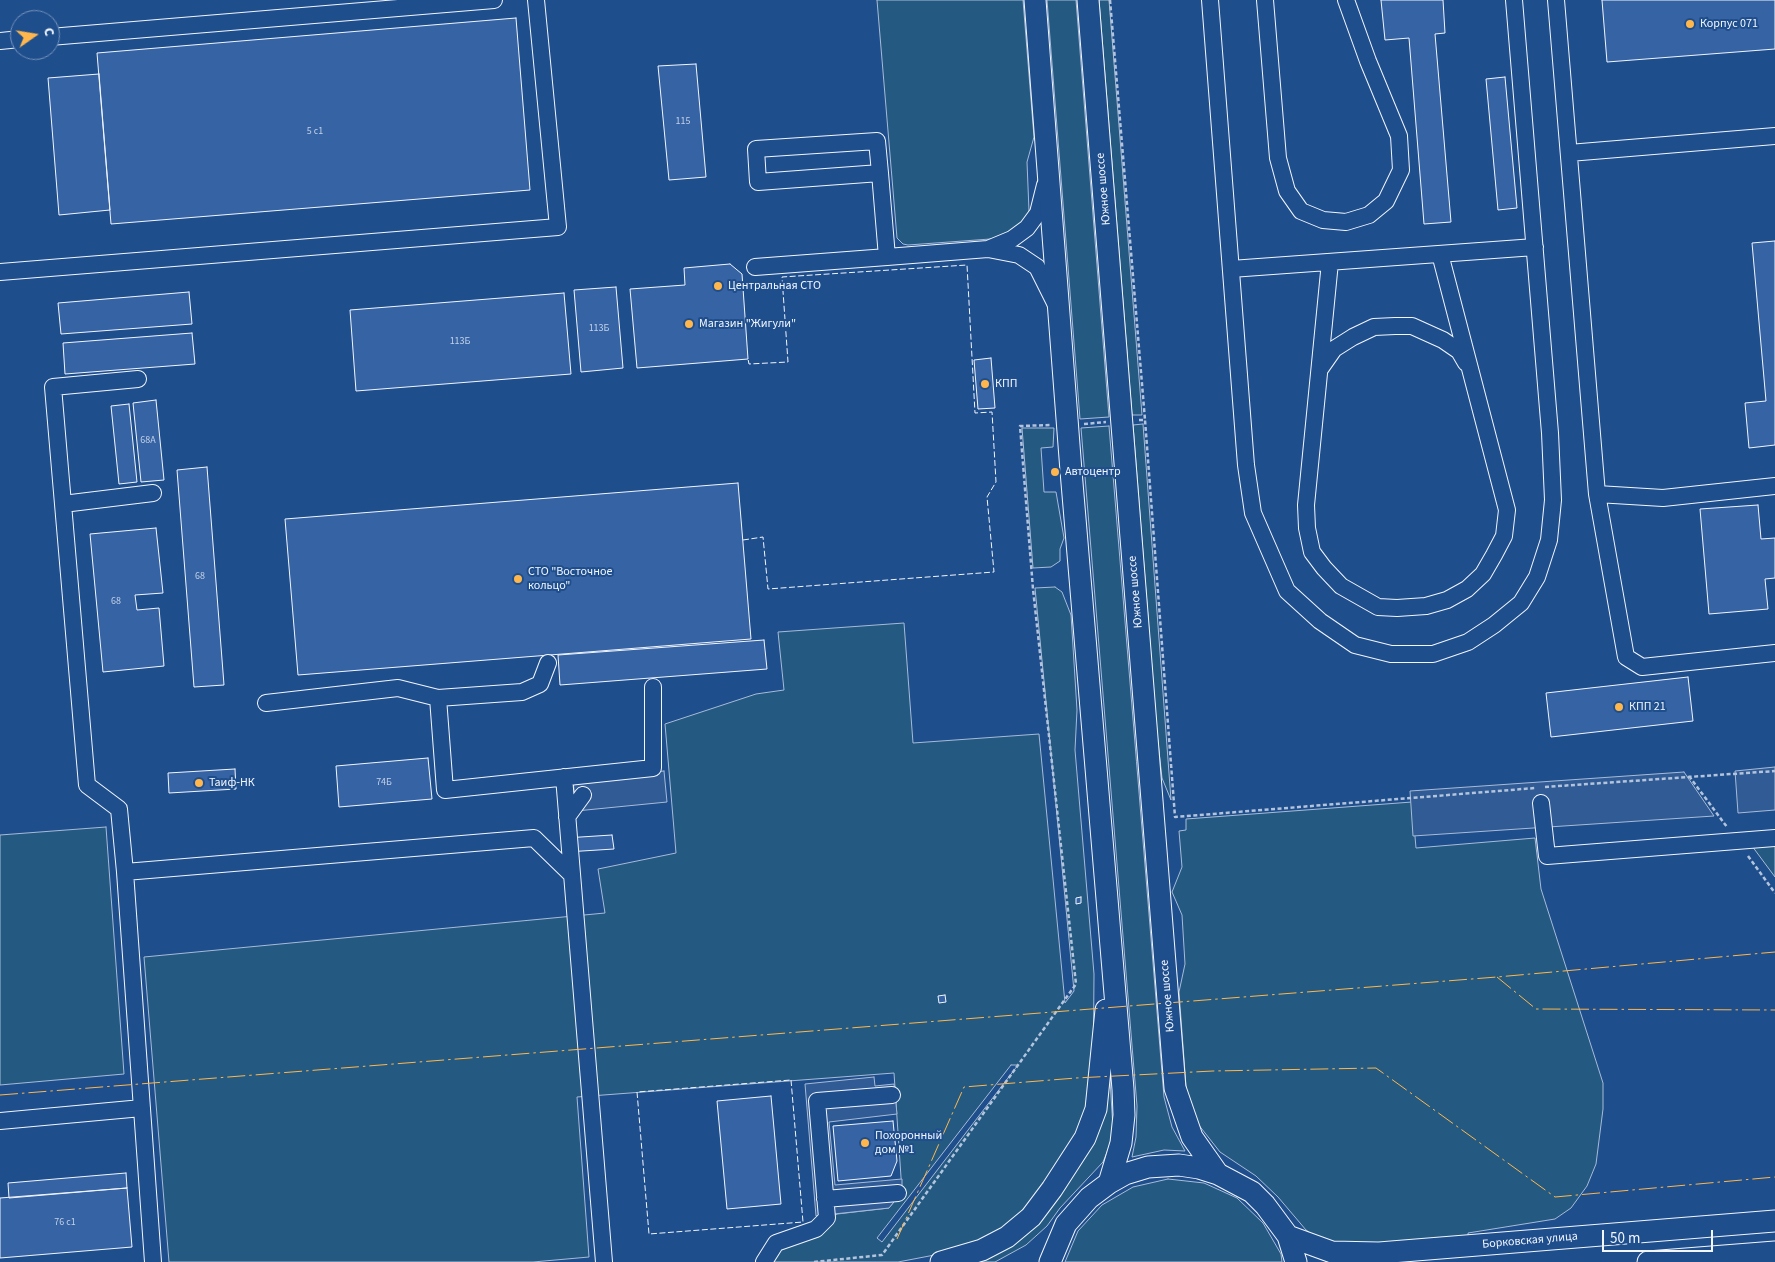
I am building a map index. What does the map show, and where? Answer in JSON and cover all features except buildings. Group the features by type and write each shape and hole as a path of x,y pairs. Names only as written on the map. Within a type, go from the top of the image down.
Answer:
{"main road":[{"path":"1034,0 1124,1115 1121,1143 1109,1182"},
{"name":"Южное шоссе","path":"1088,0 1175,1088 1192,1137 1218,1174"},
{"path":"941,1262 982,1250 1007,1237 1031,1217 1052,1189 1085,1138 1096,1109 1102,1066 1108,982 1108,908"},
{"path":"1050,1262 1066,1224 1089,1198 1109,1182 1125,1174 1164,1165 1199,1168 1218,1174 1252,1192 1265,1205 1288,1236 1296,1262"},
{"name":"Борковская улица","path":"1288,1236 1332,1252 1379,1253 1775,1221"},
{"path":"1648,1262 1775,1252"}],"street":[{"path":"60,36 494,0"},
{"path":"0,272 558,227 536,0"},
{"path":"1210,0 1246,465 1253,514 1288,590 1320,621 1355,645 1391,654 1433,654 1468,642 1494,625 1521,603 1537,577 1550,540 1552,500 1550,434 1514,0"},
{"path":"1265,0 1278,158 1287,191 1301,211 1323,220 1346,222 1369,215 1386,201 1401,170 1399,136 1364,52 1346,0"},
{"path":"1556,0 1597,494 1626,657 1642,667 1775,653"},
{"path":"1569,153 1775,136"},
{"path":"880,173 758,182 756,149 877,141 880,173 887,257"},
{"path":"988,249 1012,239 1027,228 1038,214 1048,163"},
{"path":"1231,270 1535,247"},
{"path":"755,267 988,249 1018,255 1037,268 1050,290 1059,316"},
{"path":"1330,262 1306,505 1307,528 1312,552 1341,586 1378,607 1426,606 1448,600 1467,589 1483,574 1504,536 1507,510 1440,254"},
{"path":"1319,370 1334,350 1353,337 1374,327 1412,326 1443,340 1459,351 1471,371"},
{"path":"138,379 53,387 87,785 119,810 153,1262"},
{"path":"1597,494 1663,498 1775,486"},
{"path":"63,504 153,493"},
{"path":"266,703 398,688 438,698 522,692 540,684 548,663"},
{"path":"438,698 445,790 653,768 653,687"},
{"path":"564,777 604,1262"},
{"path":"568,817 583,795"},
{"path":"1541,803 1547,856 1775,838"},
{"path":"125,872 534,838 572,875"},
{"path":"764,1262 776,1243 816,1229 827,1218 817,1101 892,1095"},
{"path":"0,1121 142,1108"},
{"path":"825,1200 898,1193"}],"path":[{"path":"1110,0 1175,817 1689,776 1775,771"},
{"path":"814,1262 882,1255 1076,984 1033,589 1020,426 1144,420"}],"shaded area":[{"path":"877,0 1023,0 1034,137 1027,162 1029,211 1026,221 1004,238 908,245 903,244 897,238"},
{"path":"1047,0 1076,0 1109,417 1080,419"},
{"path":"1099,0 1109,0 1142,415 1132,415"},
{"path":"1143,424 1171,800 1162,778 1157,733 1133,425"},
{"path":"1109,426 1164,1097 1172,1127 1185,1151 1164,1150 1132,1157 1136,1137 1137,1106 1081,428"},
{"path":"1022,428 1054,428 1053,447 1041,448 1044,492 1056,492 1064,538 1060,549 1060,561 1051,567 1033,568"},
{"path":"1055,587 1062,592 1071,615 1077,710 1075,750 1094,974 1093,1095 1080,1136 1032,1200 995,1235 966,1249 898,1262 771,1262 781,1248 837,1214 889,1208 902,1192 894,1073 577,1097 589,1257 533,1262 169,1262 144,957 605,913 598,869 676,853 665,724 756,694 784,690 778,632 904,623 913,743 1039,734 1065,1003 1074,991 1035,588","holes":["1011,1065 1018,1065 882,1242 877,1238"]},
{"path":"1775,767 1775,810 1738,813 1735,771"},
{"path":"664,771 667,802 576,811 573,780"},
{"path":"1684,772 1714,816 1413,836 1410,791"},
{"path":"1412,802 1416,848 1535,838 1541,889 1603,1083 1603,1109 1596,1164 1587,1186 1571,1208 1555,1219 1468,1233 1469,1243 1346,1246 1316,1237 1306,1230 1278,1197 1256,1176 1220,1152 1194,1119 1187,1100 1179,992 1185,964 1182,915 1172,892 1182,867 1179,831 1186,830 1186,819"},
{"path":"106,827 124,1074 0,1085 0,835"},
{"path":"1775,844 1775,877 1752,846"},
{"path":"874,1077 875,1086 894,1084 897,1114 829,1122 835,1185 902,1179 902,1192 889,1208 816,1216 805,1084"},
{"path":"1110,1080 1113,1128 1110,1145 1103,1162 1060,1208 1047,1226 1026,1245 995,1262 977,1262 984,1260 1105,1112"},
{"path":"1168,1179 1204,1183 1237,1198 1263,1223 1281,1254 1282,1262 1065,1262 1078,1231 1102,1205 1133,1187"}],"fence":[{"path":"743,540 763,537 768,589 994,572 987,497 996,482 992,412 975,413 967,265 782,277 788,362 749,364 748,359"},
{"path":"791,1080 803,1222 649,1234 637,1092 791,1080"}],"power":[{"path":"0,1095 1497,977 1775,952"},
{"path":"1497,977 1536,1009 1775,1010"},
{"path":"897,1239 964,1087 1076,1078 1213,1071 1376,1068 1555,1197 1775,1177"}],"place":[{"name":"Корпус 071","path":"1690,24"},
{"name":"Центральная СТО","path":"718,286"},
{"name":"Магазин \"Жигули\"","path":"689,324"},
{"name":"КПП","path":"985,384"},
{"name":"Автоцентр","path":"1055,472"},
{"name":"СТО \"Восточное кольцо\"","path":"518,579"},
{"name":"КПП 21","path":"1619,707"},
{"name":"Таиф-НК","path":"199,783"},
{"name":"Похоронный дом №1","path":"865,1143"}]}
